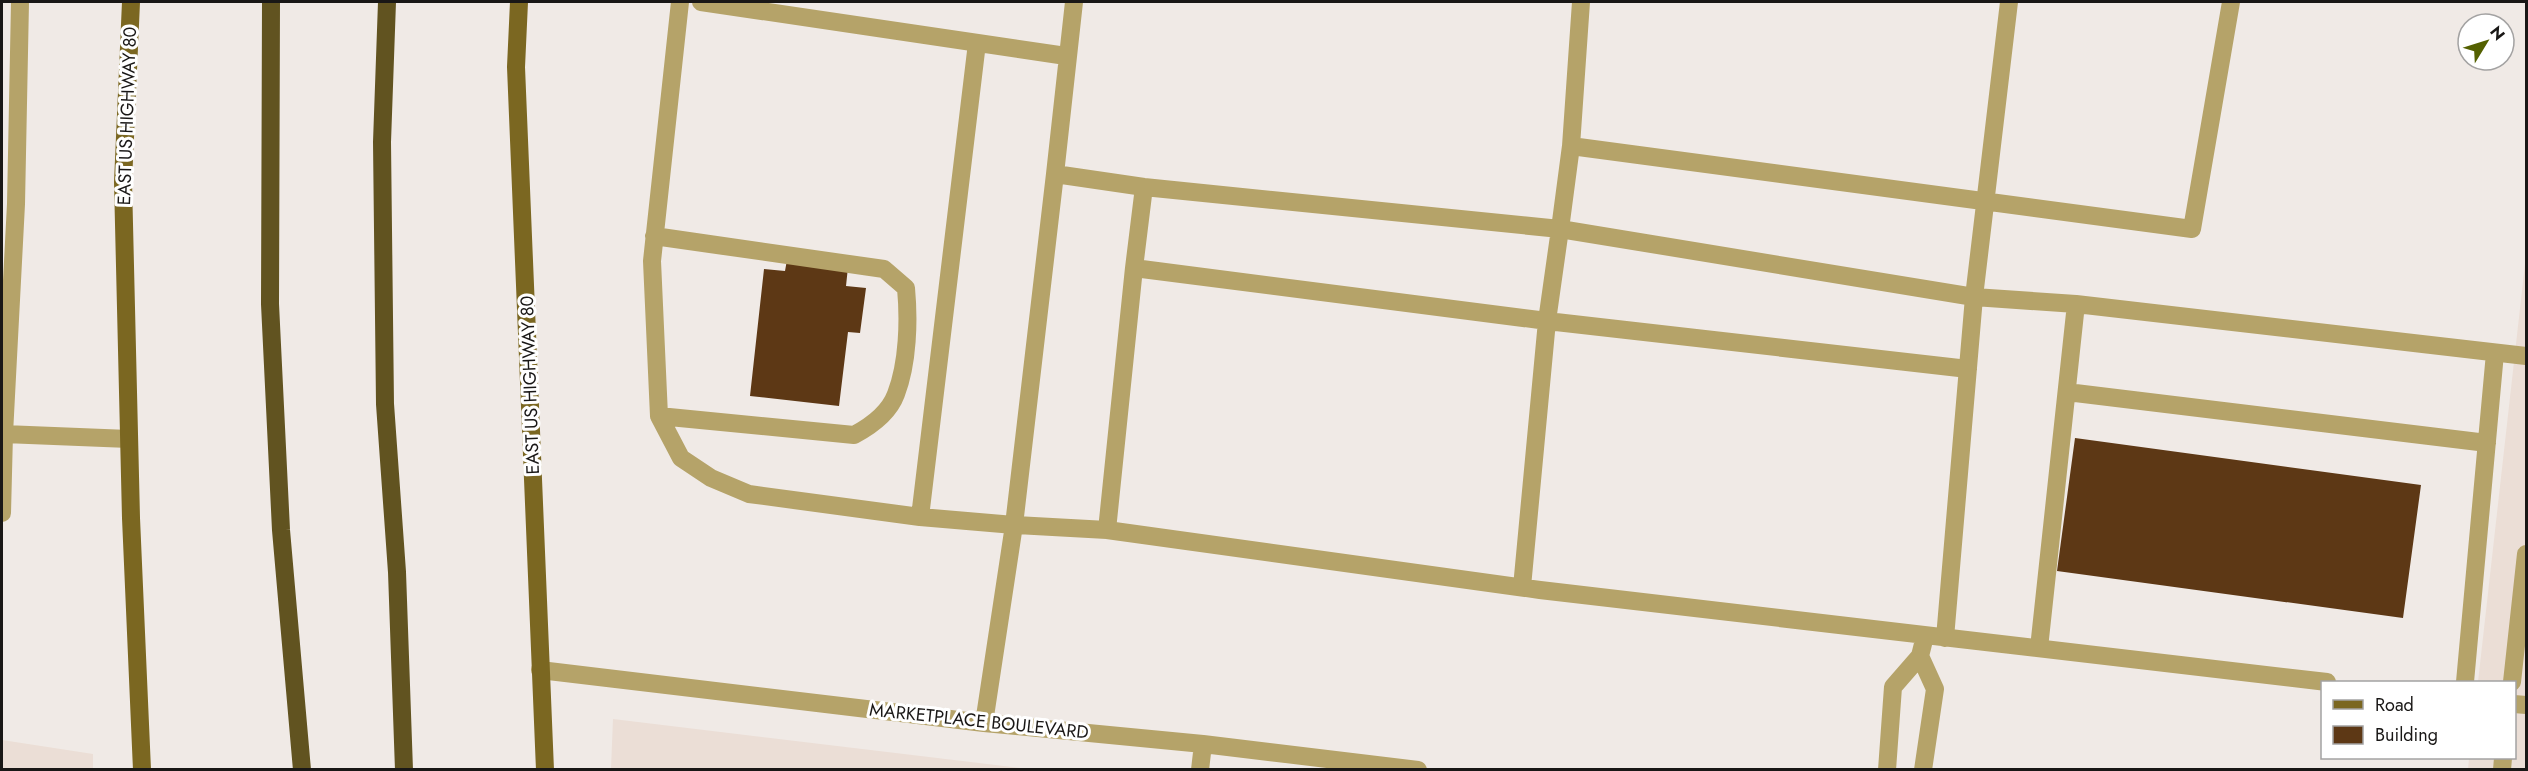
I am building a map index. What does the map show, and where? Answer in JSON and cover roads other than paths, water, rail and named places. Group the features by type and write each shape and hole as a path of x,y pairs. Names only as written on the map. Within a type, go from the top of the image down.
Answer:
{"highway":[{"path":"271,2 270,304 281,530 302,770"},
{"path":"387,2 382,142 385,404 397,572 404,770"}],"main road":[{"name":"EAST US HIGHWAY 80","path":"131,2 123,182 129,439 142,770"},
{"name":"EAST US HIGHWAY 80","path":"519,2 516,68 545,770"}],"street":[{"path":"2,513 9,116 20,2"},
{"path":"680,2 652,261 659,416 681,458 711,478 749,494 920,517 1107,530 1522,587 2321,681"},
{"path":"701,2 1066,56"},
{"path":"984,723 1014,525 1074,2"},
{"path":"1522,587 1547,321 1571,146 1581,2"},
{"path":"1945,638 1974,297 2009,2"},
{"path":"1571,146 2192,229 2231,2"},
{"path":"920,517 977,43"},
{"path":"1055,174 1144,187 1560,229 1974,297 2076,304 2526,356"},
{"path":"1107,530 1144,187"},
{"path":"654,236 884,269 906,288 909,325 896,395 870,426 854,435 659,416"},
{"path":"1134,268 1547,321 1968,369"},
{"path":"2039,648 2076,304"},
{"path":"2465,681 2495,353"},
{"path":"2067,392 2487,443"},
{"path":"3,434 129,439"},
{"path":"2512,681 2526,554"},
{"path":"1887,770 1893,687 1920,656 1924,636"},
{"path":"1920,656 1935,689 1923,770"},
{"name":"MARKETPLACE BOULEVARD","path":"540,670 984,723 1203,744 1418,770"},
{"path":"1200,770 1203,744"}]}
